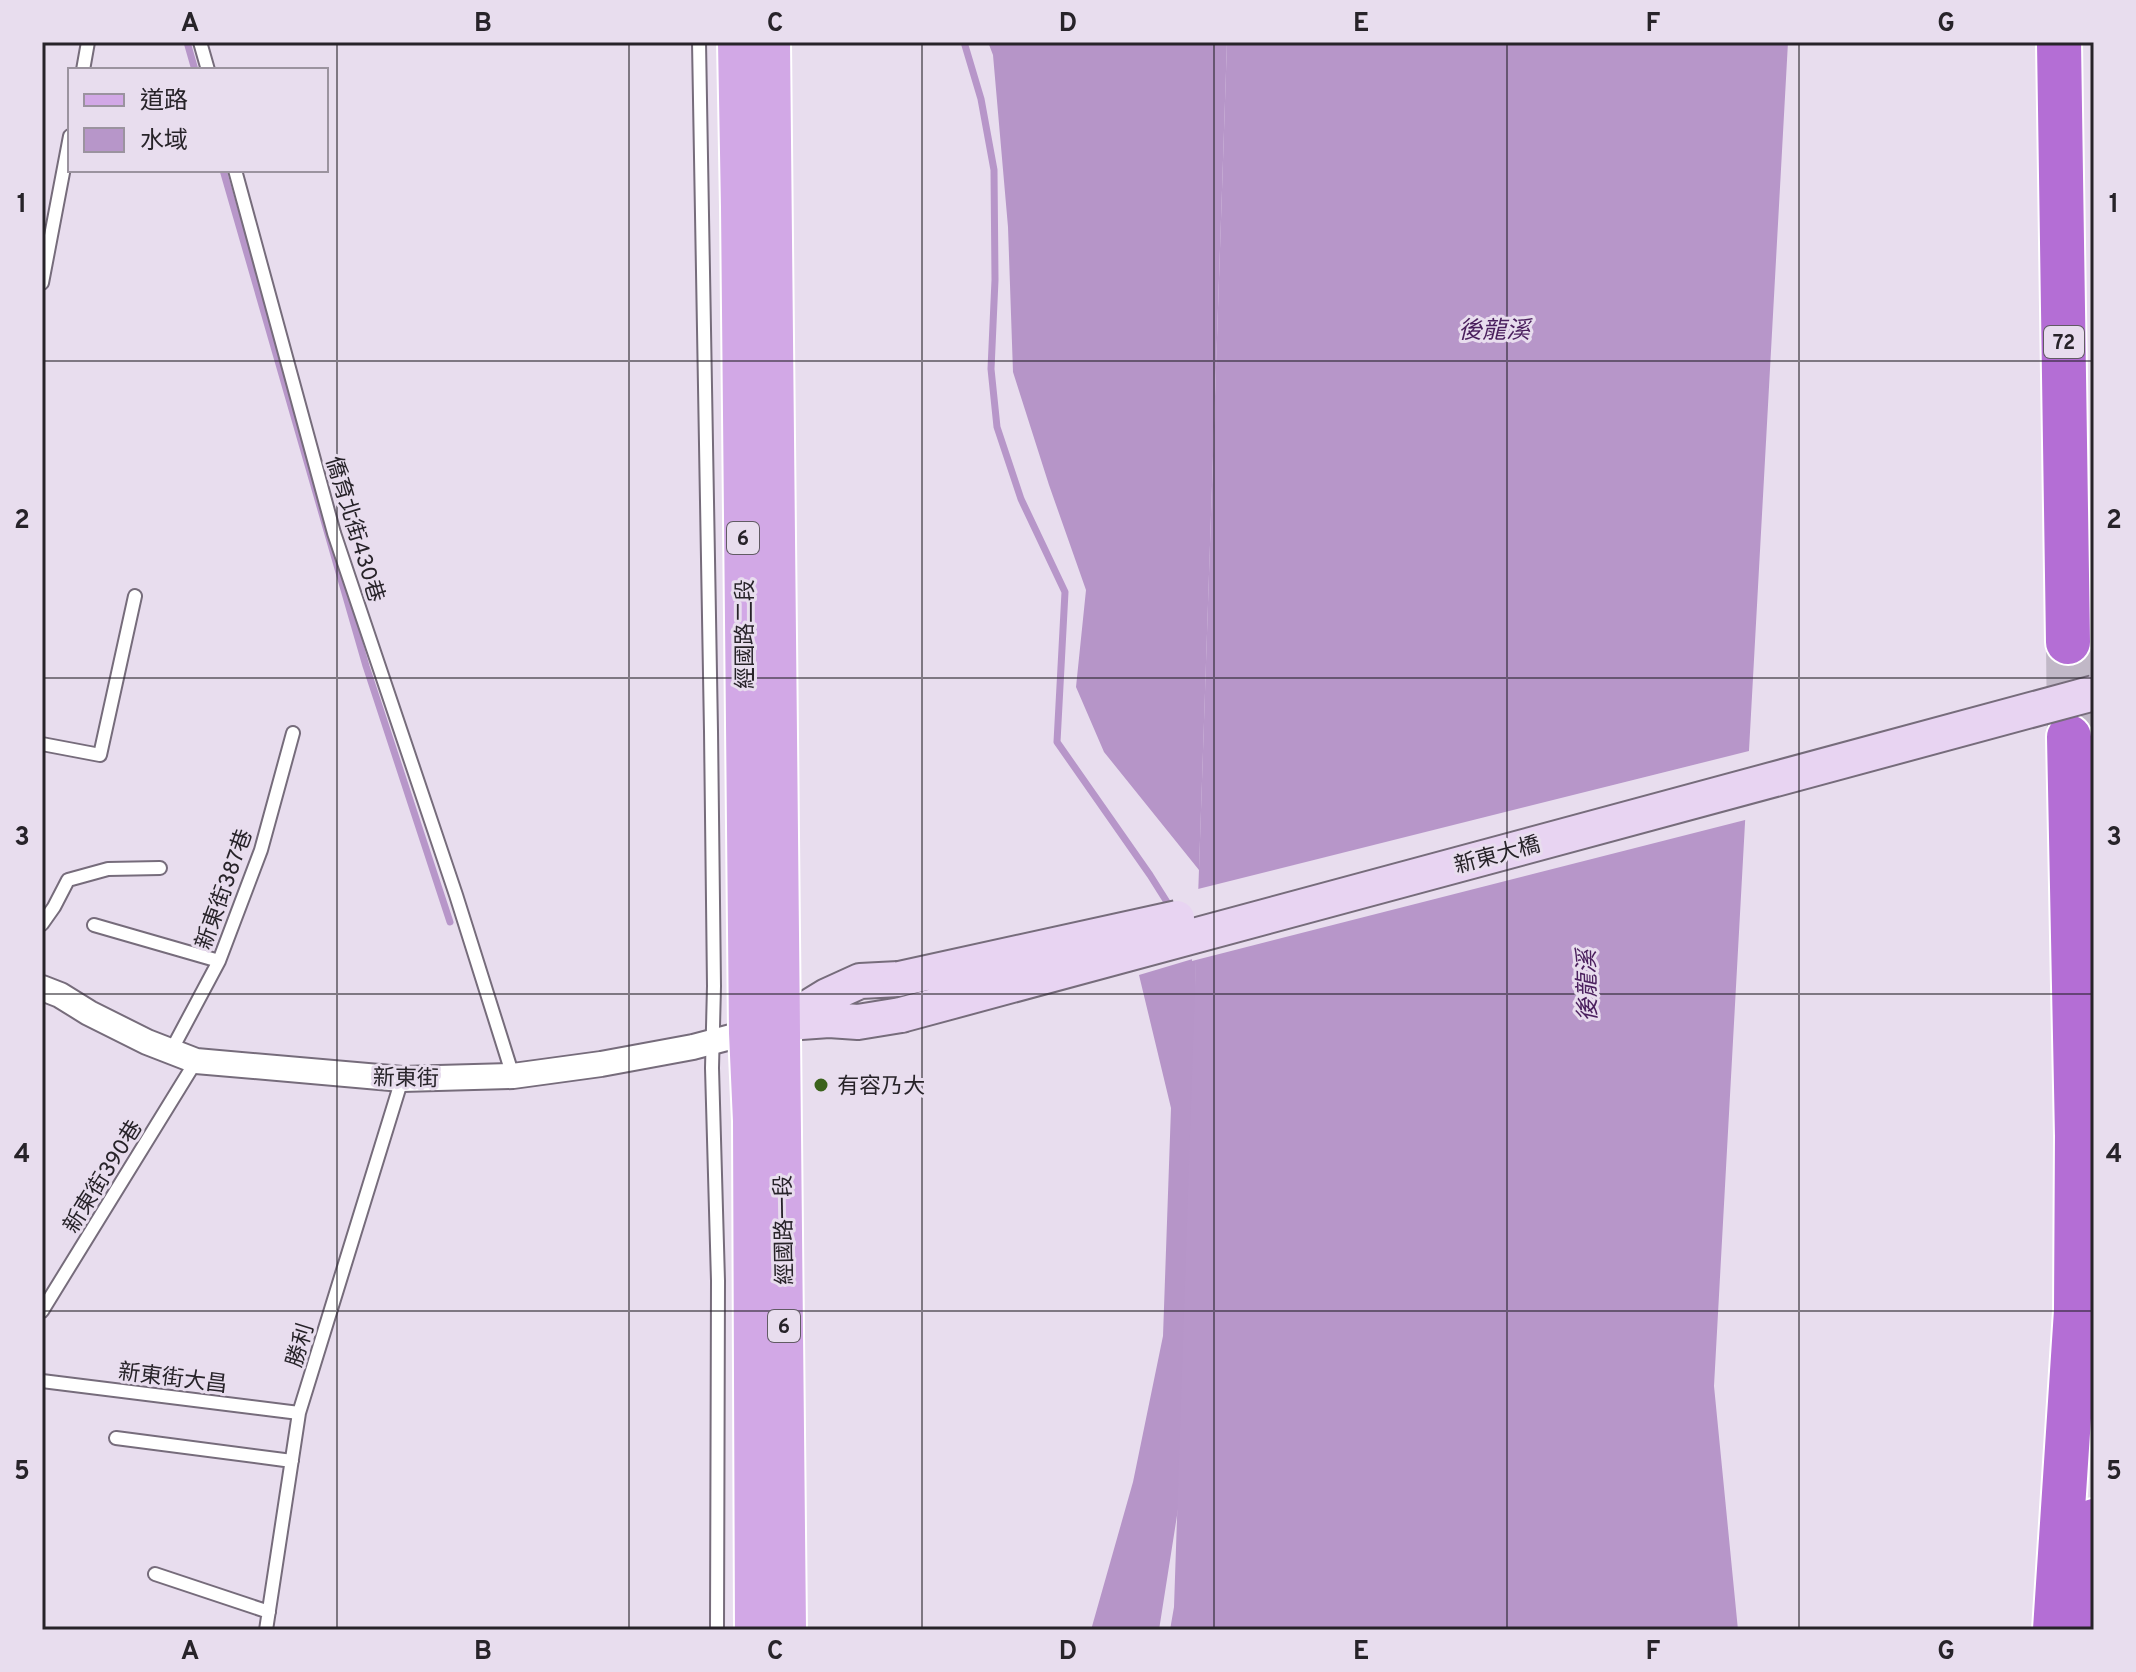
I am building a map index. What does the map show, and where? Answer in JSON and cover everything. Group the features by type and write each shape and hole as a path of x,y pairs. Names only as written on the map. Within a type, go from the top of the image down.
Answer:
{"highway":[{"name":"72","path":"2059,42 2081,658"},
{"path":"2055,1630 2076,1311 2077,1136 2069,737"},
{"path":"2087,1630 2094,1521"}],"main road":[{"name":"經國路二段","path":"737,42 748,1033"},
{"name":"經國路二段","path":"748,1033 771,42"},
{"name":"經國路一段","path":"748,1033 752,1121 754,1630"},
{"name":"經國路一段","path":"748,1033 781,1123 787,1630"}],"street":[{"name":"新東大橋","path":"748,1033 860,981 899,979 1168,920 2081,658"},
{"name":"新東大橋","path":"748,1033 829,1020 858,1022 901,1015 2094,693"},
{"name":"新東街","path":"42,988 132,1035 196,1061 402,1079 513,1076 601,1064 748,1033"}],"lane":[{"path":"83,68 88,42"},
{"path":"200,42 207,68"},
{"path":"699,42 711,731 748,1033 718,1281 717,1630"},
{"path":"42,283 68,146"},
{"name":"僑育北街430巷","path":"236,172 334,533 456,895 513,1076"},
{"path":"42,744 100,755 135,596"},
{"name":"新東街387巷","path":"171,1051 219,961 261,850 293,733"},
{"path":"42,924 68,880 108,869 160,868"},
{"path":"94,925 219,961"},
{"name":"新東街390巷","path":"42,1311 196,1061"},
{"name":"勝利","path":"266,1630 299,1413 402,1079"},
{"name":"新東街大昌","path":"42,1381 299,1413"},
{"path":"116,1438 292,1461"},
{"path":"155,1574 269,1612"}],"shaded area":[{"path":"988,42 1227,42 1199,870 1104,752 1076,687 1086,590 1013,372 1008,227 993,55"},
{"path":"1196,958 1190,1433 1159,1630 1091,1630 1133,1482 1163,1336 1171,1108 1139,975"}],"water":[{"name":"後龍溪","path":"1227,42 1788,42 1714,1386 1738,1630 1170,1630 1174,1607"}],"pier":[{"path":"1753,750 1749,819 1192,961 1194,890"}],"waterway":[{"path":"187,42 194,68"},
{"path":"964,42 981,99 994,170 995,280 991,369 997,427 1021,499 1065,592 1057,742 1172,910"},
{"path":"224,172 366,666 450,922"}],"tunnel":[{"path":"2068,642 2069,737"}],"place":[{"name":"有容乃大","path":"821,1085"}]}
